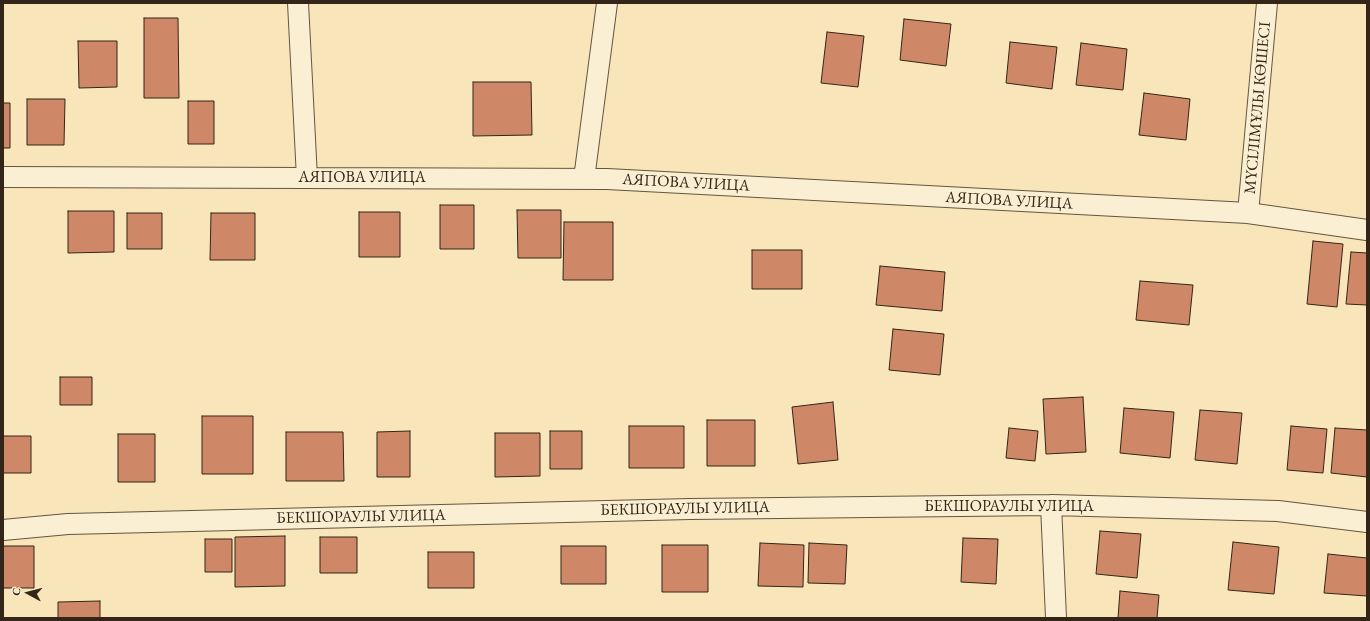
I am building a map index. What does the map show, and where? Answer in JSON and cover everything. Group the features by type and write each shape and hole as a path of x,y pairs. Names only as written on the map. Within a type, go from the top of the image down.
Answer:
{"street":[{"path":"298,3 307,178"},
{"path":"584,179 607,3"},
{"name":"МҮСІЛІМҰЛЫ КӨШЕСІ","path":"1248,213 1267,3"},
{"name":"АЯПОВА УЛИЦА","path":"3,177 584,179 1248,213 1367,230"},
{"path":"1051,505 1056,618"},
{"name":"БЕКШОРАУЛЫ УЛИЦА","path":"3,530 68,524 690,509 1051,505 1278,511 1367,522"}],"building":[{"path":"144,18 178,18 179,98 144,98"},
{"path":"904,19 951,24 946,66 900,60"},
{"path":"827,32 864,36 858,87 821,83"},
{"path":"78,41 117,41 117,87 79,88"},
{"path":"1010,42 1057,47 1052,89 1006,83"},
{"path":"1081,43 1127,49 1123,90 1076,85"},
{"path":"473,82 531,82 532,135 473,136"},
{"path":"1144,93 1190,99 1186,140 1139,135"},
{"path":"27,99 65,99 64,145 27,145"},
{"path":"188,101 214,101 214,144 188,144"},
{"path":"3,103 10,103 10,148 3,148"},
{"path":"440,205 474,205 474,249 440,249"},
{"path":"517,210 561,210 561,258 518,258"},
{"path":"68,211 114,211 114,252 68,253"},
{"path":"359,212 400,212 400,257 359,257"},
{"path":"127,213 162,213 162,249 127,249"},
{"path":"211,213 255,213 255,260 210,260"},
{"path":"564,222 613,222 613,280 563,280"},
{"path":"1313,241 1343,244 1337,307 1307,304"},
{"path":"752,250 802,250 802,289 752,289"},
{"path":"1351,252 1367,253 1367,305 1346,304"},
{"path":"880,266 945,272 942,311 876,305"},
{"path":"1140,281 1193,285 1189,325 1136,320"},
{"path":"893,329 944,334 940,375 889,370"},
{"path":"60,377 92,377 92,405 60,405"},
{"path":"1083,397 1086,452 1046,454 1043,399"},
{"path":"833,402 838,460 798,464 792,407"},
{"path":"1124,408 1174,412 1170,458 1120,453"},
{"path":"1200,410 1242,413 1237,464 1195,460"},
{"path":"202,416 253,416 253,474 202,474"},
{"path":"707,420 755,420 755,466 707,466"},
{"path":"629,426 684,426 684,468 629,468"},
{"path":"1291,426 1327,429 1323,473 1287,470"},
{"path":"1009,428 1038,431 1035,461 1006,458"},
{"path":"1335,428 1367,430 1367,477 1331,473"},
{"path":"410,431 410,477 377,477 377,432"},
{"path":"550,431 582,431 582,469 550,469"},
{"path":"286,432 343,432 344,481 286,481"},
{"path":"495,433 540,433 540,476 495,477"},
{"path":"118,434 155,434 155,482 118,482"},
{"path":"3,436 31,436 31,473 3,473"},
{"path":"1100,531 1141,534 1137,578 1096,574"},
{"path":"285,536 285,586 235,587 235,537"},
{"path":"320,537 357,537 357,573 320,573"},
{"path":"963,538 998,539 996,584 961,582"},
{"path":"205,539 232,539 232,572 205,572"},
{"path":"1233,542 1279,547 1274,594 1228,590"},
{"path":"760,543 804,545 803,587 758,586"},
{"path":"809,543 847,545 845,584 808,583"},
{"path":"662,545 708,545 708,592 662,592"},
{"path":"3,546 34,546 34,588 3,588"},
{"path":"561,546 606,546 606,584 561,584"},
{"path":"428,552 474,552 474,588 428,588"},
{"path":"1328,554 1367,558 1367,596 1324,593"},
{"path":"1120,591 1159,595 1157,618 1118,618"},
{"path":"100,601 100,618 58,618 58,602"}]}
